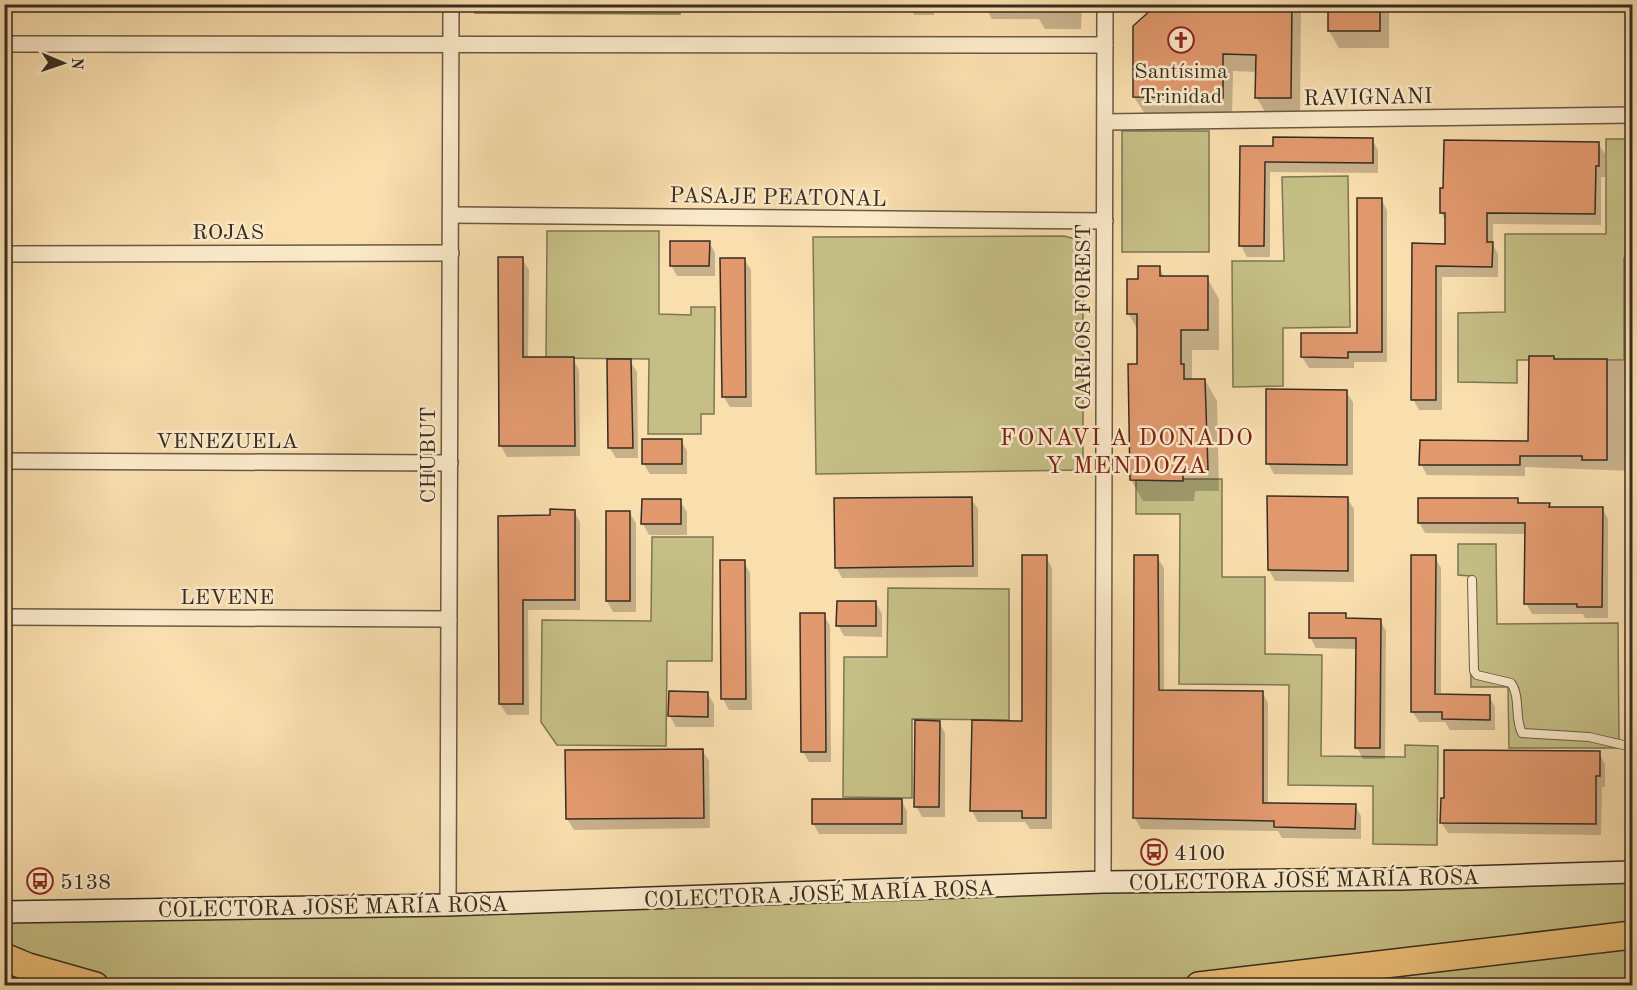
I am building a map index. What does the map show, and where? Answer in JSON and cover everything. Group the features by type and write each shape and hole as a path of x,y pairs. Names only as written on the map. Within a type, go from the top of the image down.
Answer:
{"highway":[{"path":"1198,986 1632,935"},
{"path":"4,957 28,967 95,986"}],"main road":[{"name":"COLECTORA JOSÉ MARÍA ROSA","path":"4,912 448,905 1103,882 1401,879 1632,872"}],"street":[{"name":"CHUBUT","path":"448,905 452,4"},
{"name":"CARLOS FOREST","path":"1103,882 1105,4"},
{"path":"4,44 1105,45"},
{"name":"RAVIGNANI","path":"1105,122 1632,115"},
{"name":"PASAJE PEATONAL","path":"451,215 1105,221"},
{"name":"ROJAS","path":"4,254 451,253"},
{"name":"VENEZUELA","path":"4,461 450,464"},
{"name":"LEVENE","path":"4,617 449,619"}],"lane":[{"path":"1472,580 1474,671 1477,675 1511,683 1516,689 1519,727 1522,733 1589,737 1632,747"}],"shaded area":[{"path":"475,4 680,4 680,14 475,13"},
{"path":"1122,131 1209,131 1209,252 1122,252"},
{"path":"1606,139 1632,139 1632,258 1624,258 1624,360 1517,360 1517,383 1458,382 1458,313 1505,312 1505,234 1606,234"},
{"path":"1348,176 1350,327 1283,328 1283,386 1233,387 1232,261 1284,261 1282,177"},
{"path":"547,231 659,231 659,314 691,315 691,307 715,307 714,414 701,414 701,434 648,434 649,359 546,358"},
{"path":"1064,236 1083,241 1083,470 816,474 813,237"},
{"path":"1136,479 1222,479 1222,577 1265,577 1265,654 1322,655 1321,756 1405,757 1405,745 1438,746 1437,845 1373,844 1373,786 1288,785 1289,685 1179,684 1180,514 1136,514"},
{"path":"652,537 713,537 712,661 667,661 666,746 557,745 541,722 542,620 651,621"},
{"path":"1458,544 1496,544 1497,624 1618,623 1619,748 1509,748 1508,687 1471,687 1470,576 1458,575"},
{"path":"888,588 1009,589 1009,720 912,719 912,798 843,797 844,657 887,657"},
{"path":"1632,872 1632,985 5,986 4,912"}],"building":[{"name":"Santísima Trinidad","path":"1152,4 1292,4 1291,98 1255,98 1256,55 1223,54 1223,98 1133,97 1133,26 1152,9"},
{"path":"1328,4 1380,4 1380,31 1328,31"},
{"path":"1273,137 1373,138 1373,163 1265,162 1264,246 1239,246 1240,146 1273,146"},
{"path":"1444,140 1599,142 1595,214 1487,213 1487,242 1493,242 1492,267 1436,266 1436,400 1411,400 1412,243 1445,244 1445,213 1440,213"},
{"path":"1357,198 1382,198 1382,352 1348,352 1348,358 1301,357 1301,333 1357,333"},
{"path":"670,241 710,241 709,266 670,266"},
{"path":"498,257 523,257 523,357 574,357 575,446 499,446"},
{"path":"720,258 745,258 746,397 722,397"},
{"path":"1138,266 1160,266 1160,276 1208,276 1208,330 1181,330 1181,364 1184,364 1184,379 1205,379 1208,470 1183,470 1183,481 1130,480 1128,364 1137,364 1137,314 1127,314 1127,279 1138,279"},
{"path":"1529,356 1554,356 1554,359 1607,359 1607,460 1582,460 1582,456 1520,456 1520,465 1419,465 1420,440 1528,441"},
{"path":"607,359 631,359 633,448 608,448"},
{"path":"1266,389 1347,390 1347,465 1266,464"},
{"path":"642,439 682,439 682,464 642,464"},
{"path":"1267,496 1348,497 1348,571 1268,570"},
{"path":"972,497 973,566 835,568 834,498"},
{"path":"1418,498 1518,498 1518,503 1550,503 1549,507 1603,507 1602,607 1577,607 1577,604 1524,604 1525,523 1418,523"},
{"path":"642,499 681,499 681,524 641,524"},
{"path":"550,509 575,510 575,600 523,600 523,704 499,704 498,516 550,515"},
{"path":"606,511 630,511 630,601 606,601"},
{"path":"1022,555 1047,555 1046,818 1022,818 1022,811 970,811 972,720 1022,721"},
{"path":"1134,555 1158,555 1159,690 1263,691 1263,803 1356,804 1355,829 1274,827 1274,821 1133,818"},
{"path":"1411,555 1436,555 1435,694 1490,695 1490,720 1442,719 1442,712 1411,712"},
{"path":"720,560 745,560 746,699 721,699"},
{"path":"837,601 876,601 876,626 836,626"},
{"path":"800,613 825,613 826,752 801,752"},
{"path":"1309,613 1346,613 1346,618 1381,619 1380,748 1355,748 1356,638 1309,638"},
{"path":"669,691 708,692 708,717 668,716"},
{"path":"915,720 940,721 939,807 914,807"},
{"path":"703,749 704,818 566,819 565,750"},
{"path":"1444,750 1600,751 1600,776 1596,776 1596,824 1440,823 1441,798 1444,798"},
{"path":"812,799 902,799 902,824 812,824"}],"place":[{"name":"Santísima Trinidad","path":"1181,40"},
{"name":"4100","path":"1154,852"},
{"name":"5138","path":"40,881"}],"district":[{"name":"FONAVI A DONADO Y MENDOZA","path":"1127,451"}]}
